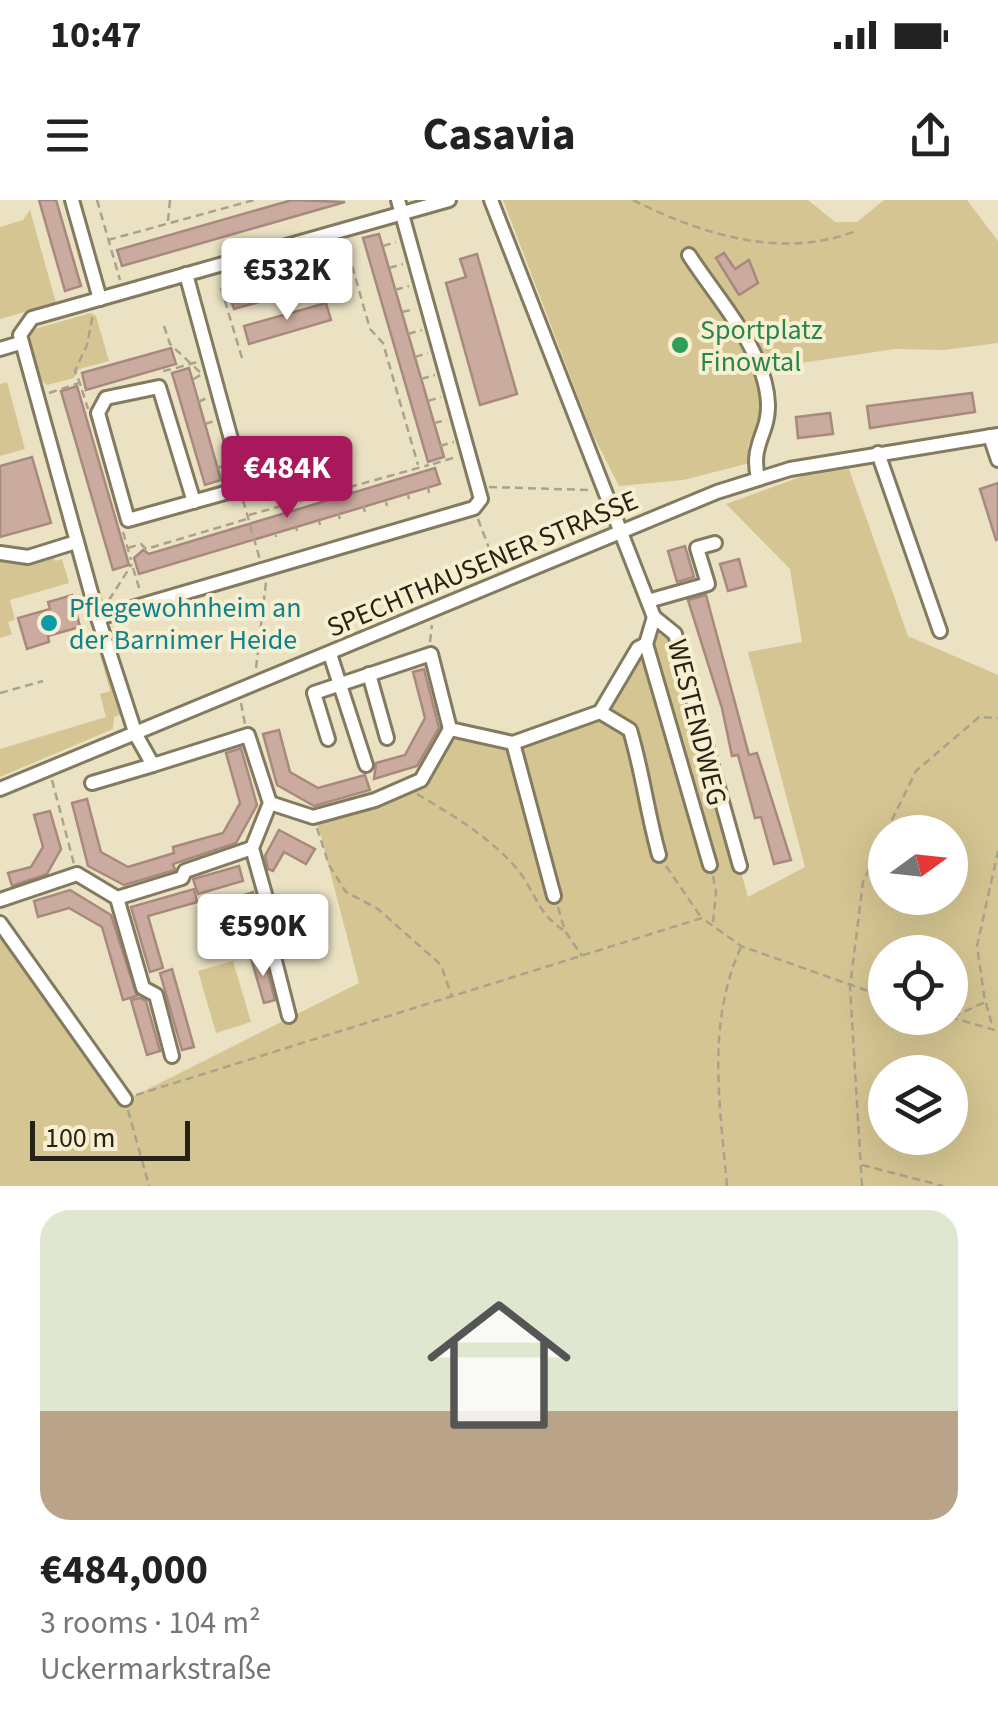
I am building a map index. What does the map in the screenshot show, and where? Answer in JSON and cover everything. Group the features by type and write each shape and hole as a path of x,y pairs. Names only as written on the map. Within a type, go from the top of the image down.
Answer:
{"street":[{"path":"72,200 100,299"},
{"path":"152,765 136,735 98,618 20,342 22,329 32,318 342,230 400,207 449,200"},
{"name":"WESTENDWEG","path":"491,200 624,531 654,617 674,634 740,866"},
{"path":"98,618 474,508 480,499 479,482 400,207"},
{"path":"689,255 761,366 768,409 754,451 758,478"},
{"path":"186,274 243,475 238,489 194,502 128,520 98,413 106,398 159,387 194,502"},
{"path":"0,348 20,342"},
{"path":"994,435 998,460"},
{"name":"SPECHTHAUSENER STRASSE","path":"0,788 136,735 500,580 758,478 994,435"},
{"path":"878,454 940,632"},
{"path":"0,553 28,557 76,542"},
{"path":"648,601 708,584 696,548 716,543"},
{"name":"WESTENDWEG","path":"654,617 646,644 710,865"},
{"path":"450,729 513,743 600,712 638,648 646,644"},
{"path":"330,654 366,765"},
{"path":"270,803 314,817 376,800 421,780 450,729 431,654 314,693 328,739"},
{"path":"369,674 388,738"},
{"path":"600,712 630,730 650,799 647,811 659,855"},
{"path":"92,783 248,735 270,803 252,848 280,944 274,957 289,1016"},
{"path":"513,743 554,896"},
{"name":"WESTENDWEG","path":"703,840 730,832"},
{"path":"117,898 182,878 185,870 252,848"},
{"path":"0,900 77,874 117,898 143,988 156,995 172,1056"},
{"path":"0,923 125,1099"}],"path":[{"path":"97,200 123,292"},
{"path":"168,223 170,200"},
{"path":"108,240 254,200"},
{"path":"633,200 725,237 804,243 856,231"},
{"path":"342,230 370,329 383,343 418,465"},
{"path":"242,358 221,288 273,268 306,263 312,258 308,240"},
{"path":"383,246 398,242"},
{"path":"389,268 404,264"},
{"path":"228,273 242,280"},
{"path":"396,290 410,286"},
{"path":"49,393 81,385 75,371 100,299"},
{"path":"402,312 417,308"},
{"path":"164,326 170,344 202,374 192,380"},
{"path":"408,334 423,330"},
{"path":"415,357 430,353"},
{"path":"160,368 198,361"},
{"path":"421,379 436,375"},
{"path":"198,402 208,397"},
{"path":"428,402 442,397"},
{"path":"434,424 449,419"},
{"path":"205,424 215,421"},
{"path":"440,446 456,441"},
{"path":"128,548 142,544 146,549 418,465 470,453"},
{"path":"218,468 228,465"},
{"path":"479,482 488,487 606,490"},
{"path":"428,487 430,493"},
{"path":"241,494 267,598 253,686"},
{"path":"364,506 365,512"},
{"path":"474,508 500,580"},
{"path":"338,513 340,519"},
{"path":"109,600 132,565 140,591"},
{"path":"431,654 435,608"},
{"path":"0,693 43,681"},
{"path":"238,692 248,735"},
{"path":"895,815 916,772 979,717 998,718"},
{"path":"48,769 77,874"},
{"path":"403,786 478,831 500,850 522,875 546,920 565,931"},
{"path":"314,817 329,865 346,892 378,909 441,965 452,997"},
{"path":"996,1030 985,1002 978,946 998,852"},
{"path":"659,855 702,918 741,946 868,992"},
{"path":"710,865 716,893 713,925"},
{"path":"862,1186 850,987 863,882 868,872"},
{"path":"554,896 565,931 582,956"},
{"path":"149,1186 125,1099 702,918"},
{"path":"728,1186 716,1066 728,983 741,946"},
{"path":"968,1010 985,1002"},
{"path":"968,1022 996,1030"},
{"path":"172,1056 180,1082"},
{"path":"860,1165 943,1186"}],"shaded area":[{"path":"503,200 808,200 835,222 857,222 884,200 967,200 998,241 998,343 944,350 895,349 760,369 763,409 759,428 748,445 750,463 683,480 619,486 592,433"},
{"path":"30,210 56,303 0,319 0,227 23,220"},
{"path":"91,313 96,316 109,361 79,369 74,378 47,385 31,360 31,330"},
{"path":"7,382 25,449 0,456 0,384"},
{"path":"849,469 908,636 998,675 998,1186 0,1186 0,934 124,1101 359,983 316,817 425,785 455,736 520,744 600,712 654,617 675,634 748,897 805,867 748,652 802,642 790,569 726,504 803,476"},
{"path":"53,554 55,561 62,559 69,583 10,600 15,620 8,622 12,634 0,638 0,558"},
{"path":"105,645 126,713 114,717 113,729 0,777 0,749 106,717 100,694 110,691 98,647"},
{"path":"233,961 251,1022 216,1033 198,971"}],"building":[{"path":"39,200 56,200 81,286 65,291"},
{"path":"292,200 345,202 122,266 117,250"},
{"path":"379,234 444,457 428,462 363,238"},
{"path":"724,253 735,269 749,260 758,283 739,295 716,258"},
{"path":"477,254 517,394 480,405 446,283 466,277 460,259"},
{"path":"322,265 326,283 234,309 228,292"},
{"path":"326,303 331,320 249,344 244,326"},
{"path":"171,348 176,364 86,390 82,373"},
{"path":"189,368 221,480 205,485 172,373"},
{"path":"77,386 129,565 113,570 61,391"},
{"path":"972,393 975,412 870,428 867,406"},
{"path":"830,413 833,434 798,438 796,417"},
{"path":"32,457 51,523 0,537 0,466"},
{"path":"435,468 440,484 139,574 134,558 143,550 149,554"},
{"path":"998,483 998,539 996,540 980,489"},
{"path":"685,546 694,577 677,582 668,551"},
{"path":"739,559 746,586 728,591 720,564"},
{"name":"Pflegewohnheim an der Barnimer Heide","path":"72,595 80,627 48,636 49,642 27,649 18,618 50,609 48,602"},
{"path":"706,595 749,755 757,753 791,860 774,864 761,817 755,818 738,755 732,756 722,708 688,600"},
{"path":"424,669 439,728 417,766 374,779 376,763 405,755 425,718 413,672"},
{"path":"279,730 290,772 318,788 365,775 370,790 314,806 277,785 263,734"},
{"path":"241,748 257,805 236,843 173,864 175,870 124,885 88,866 72,803 87,799 101,852 128,867 174,853 173,847 223,833 240,803 226,753"},
{"path":"50,811 61,849 47,874 12,886 8,873 31,867 43,847 34,815"},
{"path":"279,830 315,849 306,864 284,852 273,871 268,869 265,856"},
{"path":"239,866 243,881 198,894 193,879"},
{"path":"194,889 197,902 148,916 163,968 150,972 131,907"},
{"path":"70,890 111,915 137,996 123,1000 102,927 69,908 38,917 34,901"},
{"path":"253,892 268,944 257,950 241,896"},
{"path":"263,955 275,1000 264,1003 251,958"},
{"path":"172,969 194,1047 182,1050 160,973"},
{"path":"131,1000 146,1001 160,1051 147,1055"}],"place":[{"name":"Sportplatz Finowtal","path":"680,345"},
{"name":"Pflegewohnheim an der Barnimer Heide","path":"49,623"}]}
